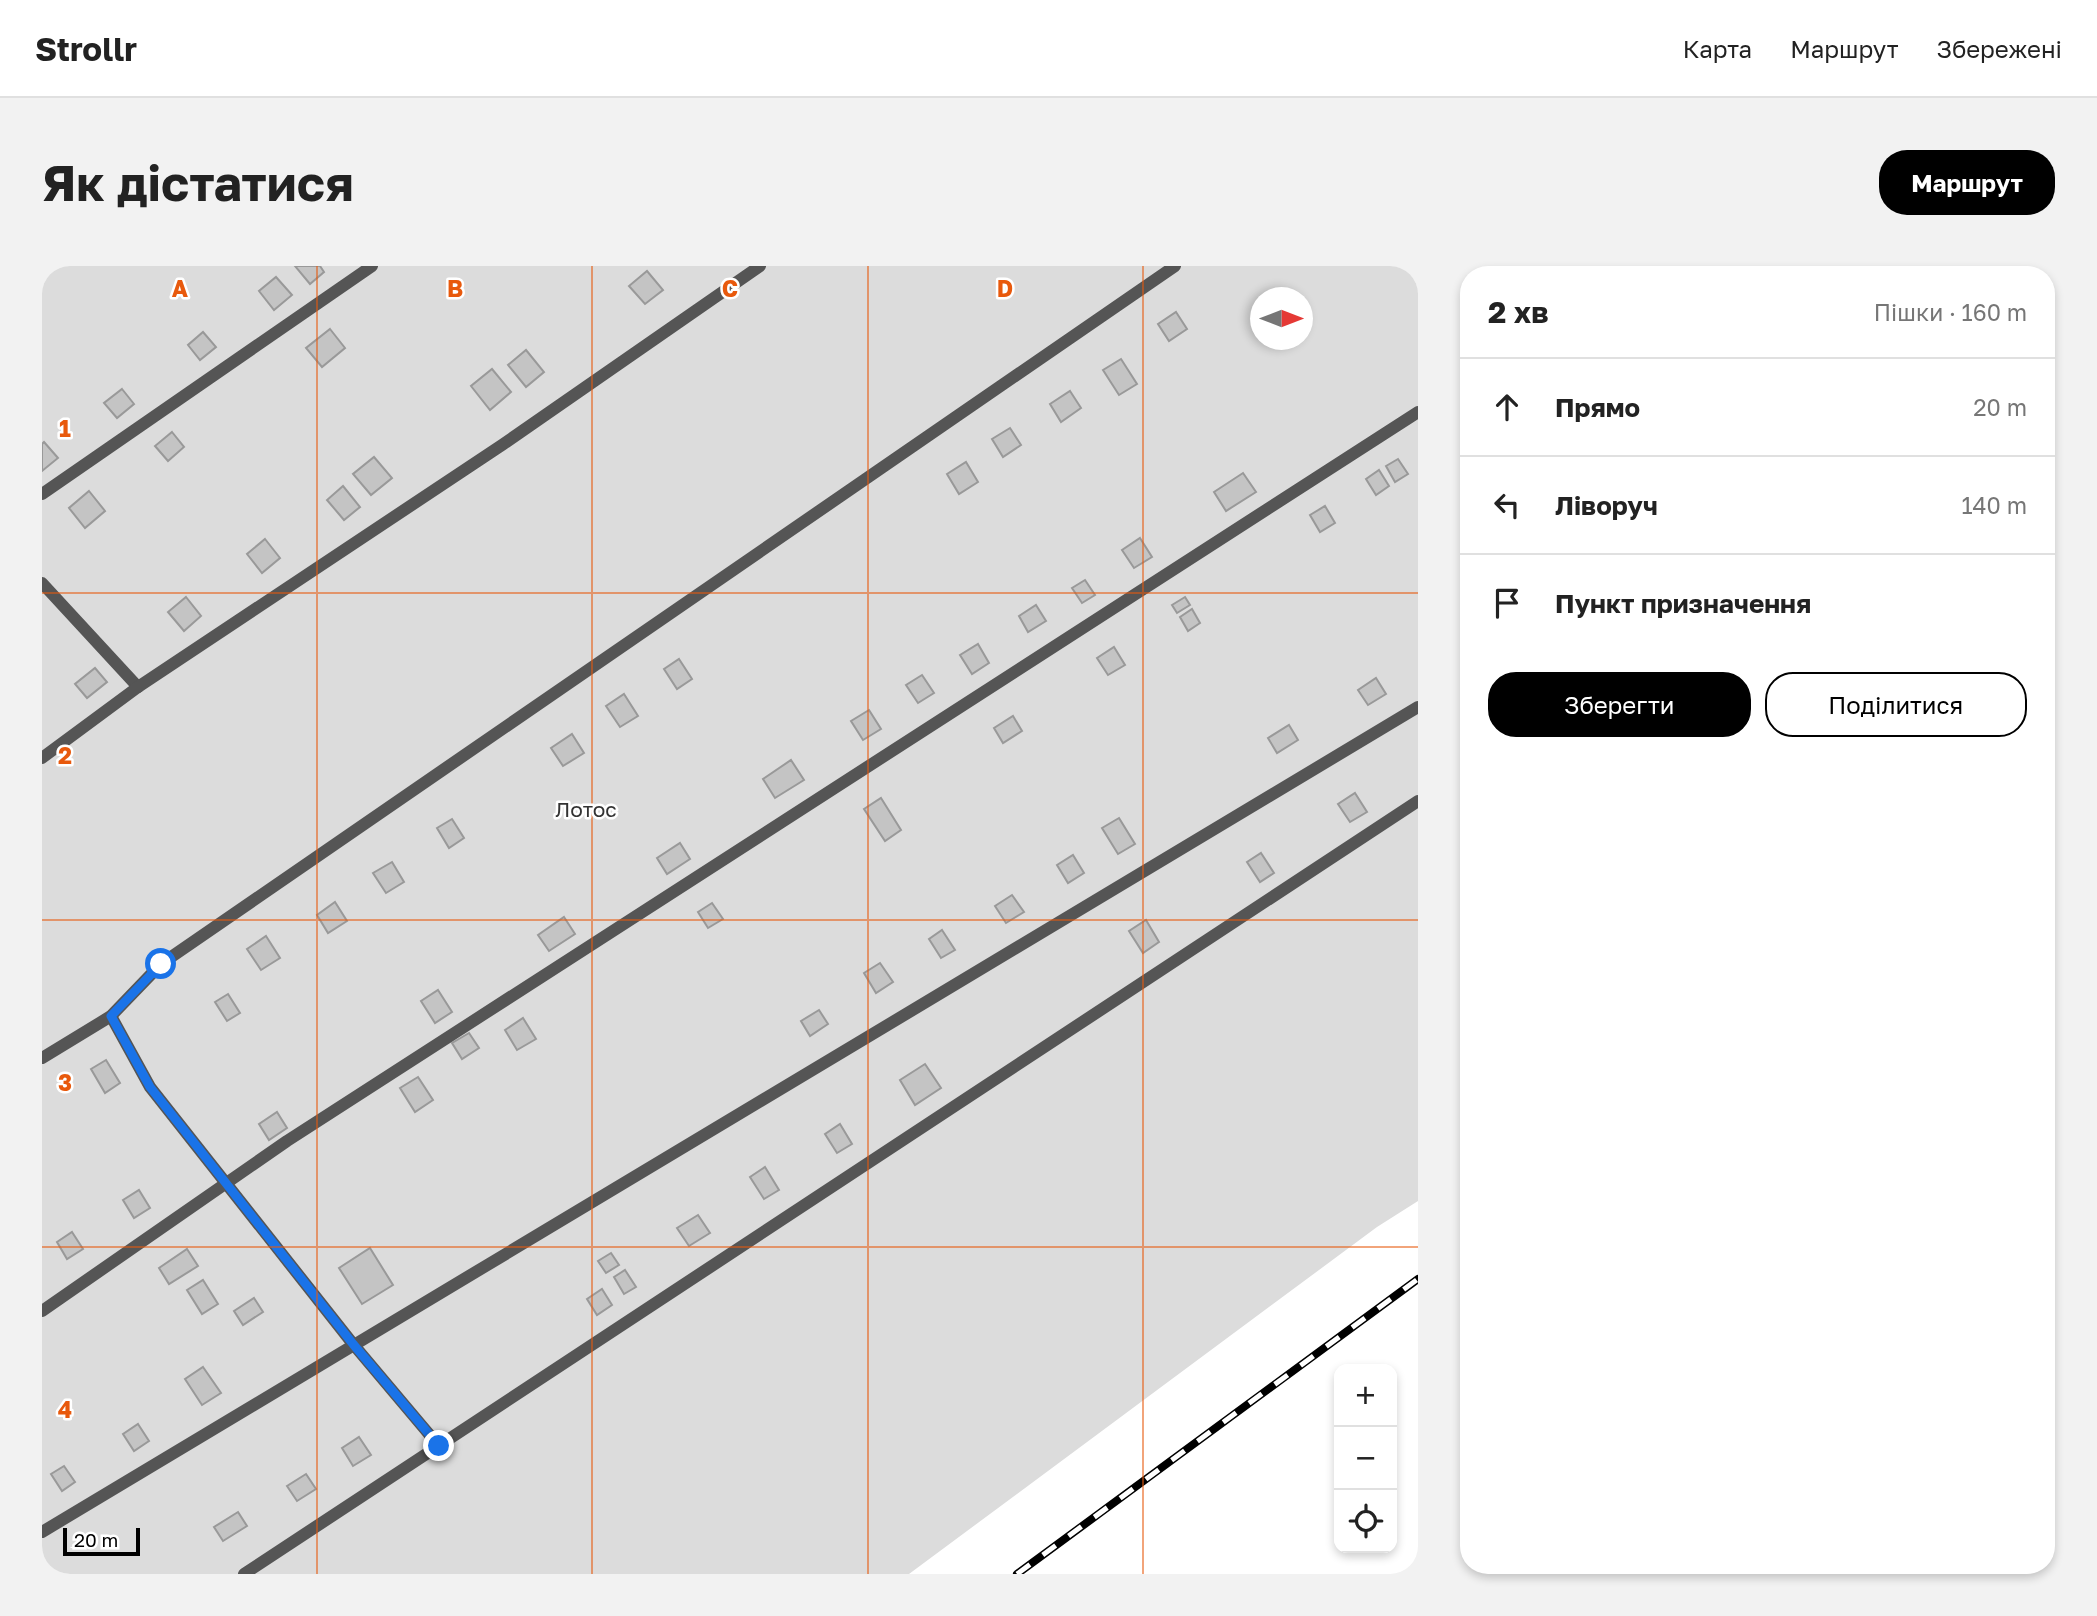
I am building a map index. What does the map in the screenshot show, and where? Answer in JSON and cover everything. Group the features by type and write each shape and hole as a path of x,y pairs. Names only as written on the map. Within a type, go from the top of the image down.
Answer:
{"lane":[{"path":"42,494 372,266"},
{"path":"42,758 138,687 502,445 760,266"},
{"path":"42,1058 111,1016 161,964 1175,266"},
{"path":"42,1311 287,1141 1418,412"},
{"path":"42,583 138,687"},
{"path":"42,1532 1418,707"},
{"path":"244,1574 1418,801"},
{"path":"111,1016 150,1087 353,1344 439,1446"}],"green space":[{"name":"Лотос","path":"42,266 1418,266 1418,1201 1377,1227 909,1574 42,1574"}],"building":[{"path":"295,266 320,266 324,272 310,284"},
{"path":"647,271 663,290 645,304 629,286"},
{"path":"276,277 292,295 274,310 259,291"},
{"path":"1176,312 1187,329 1169,341 1158,324"},
{"path":"330,329 345,348 322,367 306,348"},
{"path":"203,332 216,347 200,360 188,345"},
{"path":"526,350 544,372 526,387 508,365"},
{"path":"1121,359 1137,384 1119,395 1103,370"},
{"path":"492,369 511,392 490,410 471,386"},
{"path":"122,389 134,404 117,418 104,403"},
{"path":"1070,391 1081,408 1061,422 1050,404"},
{"path":"1010,428 1021,445 1003,457 992,439"},
{"path":"172,432 184,447 168,461 155,446"},
{"path":"44,442 58,458 42,471 42,444"},
{"path":"374,457 392,478 371,495 353,474"},
{"path":"1398,459 1408,474 1395,482 1386,466"},
{"path":"966,462 978,482 959,494 947,474"},
{"path":"1379,470 1389,486 1376,495 1366,479"},
{"path":"1243,473 1256,492 1226,511 1214,492"},
{"path":"343,486 360,507 344,520 327,500"},
{"path":"89,491 105,511 85,528 69,508"},
{"path":"1325,506 1335,523 1320,532 1310,515"},
{"path":"1140,538 1152,557 1134,568 1122,550"},
{"path":"265,539 280,558 262,573 247,554"},
{"path":"1085,580 1095,595 1082,603 1072,588"},
{"path":"186,597 201,616 184,631 168,612"},
{"path":"1185,597 1190,605 1177,613 1172,605"},
{"path":"1036,605 1046,621 1028,632 1019,616"},
{"path":"1192,609 1200,623 1188,631 1180,617"},
{"path":"978,644 989,663 972,674 960,655"},
{"path":"1114,647 1125,665 1108,675 1097,658"},
{"path":"679,659 692,679 677,689 664,669"},
{"path":"95,668 107,682 87,698 75,684"},
{"path":"922,675 934,693 918,703 906,685"},
{"path":"1376,678 1386,694 1368,705 1358,690"},
{"path":"624,694 638,716 620,727 606,706"},
{"path":"869,710 881,729 863,740 851,721"},
{"path":"1013,716 1022,731 1003,743 994,728"},
{"path":"1289,725 1298,740 1277,753 1268,738"},
{"path":"572,734 584,753 563,766 551,748"},
{"path":"791,760 804,780 775,798 763,779"},
{"path":"1355,793 1367,812 1350,822 1338,804"},
{"path":"881,798 901,830 885,841 864,809"},
{"path":"1119,818 1135,844 1118,854 1102,828"},
{"path":"452,819 464,838 449,848 437,828"},
{"path":"680,843 690,859 667,874 657,858"},
{"path":"1261,853 1274,873 1260,882 1247,862"},
{"path":"1073,855 1084,873 1068,883 1057,865"},
{"path":"392,862 404,882 386,893 373,873"},
{"path":"1012,895 1024,912 1006,923 995,906"},
{"path":"335,902 347,921 328,933 317,915"},
{"path":"712,903 723,919 708,928 698,912"},
{"path":"564,917 575,934 549,951 538,935"},
{"path":"1146,920 1159,942 1143,953 1129,931"},
{"path":"942,930 955,950 941,958 929,939"},
{"path":"266,936 280,958 261,970 247,949"},
{"path":"880,963 893,982 876,993 864,973"},
{"path":"438,990 452,1012 435,1023 421,1001"},
{"path":"228,994 240,1013 227,1021 215,1002"},
{"path":"819,1010 828,1024 810,1036 801,1021"},
{"path":"523,1018 536,1039 517,1050 505,1030"},
{"path":"469,1033 479,1048 462,1059 452,1043"},
{"path":"106,1060 120,1083 105,1093 91,1069"},
{"path":"925,1064 941,1088 915,1105 900,1080"},
{"path":"418,1077 433,1100 415,1112 400,1088"},
{"path":"277,1112 287,1128 269,1140 259,1124"},
{"path":"840,1124 852,1144 837,1153 825,1134"},
{"path":"765,1167 779,1190 764,1199 750,1177"},
{"path":"139,1190 150,1208 134,1218 123,1200"},
{"path":"698,1215 710,1233 689,1246 677,1228"},
{"path":"72,1232 83,1249 67,1259 57,1242"},
{"path":"370,1248 393,1285 362,1304 339,1268"},
{"path":"187,1249 198,1266 169,1284 159,1268"},
{"path":"611,1253 619,1265 606,1273 598,1261"},
{"path":"625,1270 636,1287 624,1294 614,1277"},
{"path":"203,1280 218,1304 202,1314 187,1290"},
{"path":"602,1289 612,1305 597,1315 587,1299"},
{"path":"254,1298 263,1312 243,1325 234,1311"},
{"path":"203,1367 221,1393 202,1405 185,1379"},
{"path":"138,1424 149,1441 134,1451 123,1434"},
{"path":"359,1437 371,1455 353,1466 342,1448"},
{"path":"64,1466 75,1482 62,1491 51,1474"},
{"path":"306,1474 316,1489 297,1501 287,1486"},
{"path":"238,1512 247,1526 223,1541 214,1527"}],"railway":[{"path":"1017,1574 1418,1279"}],"route":[{"path":"161,964 111,1016 150,1087 353,1344 439,1446"}]}
